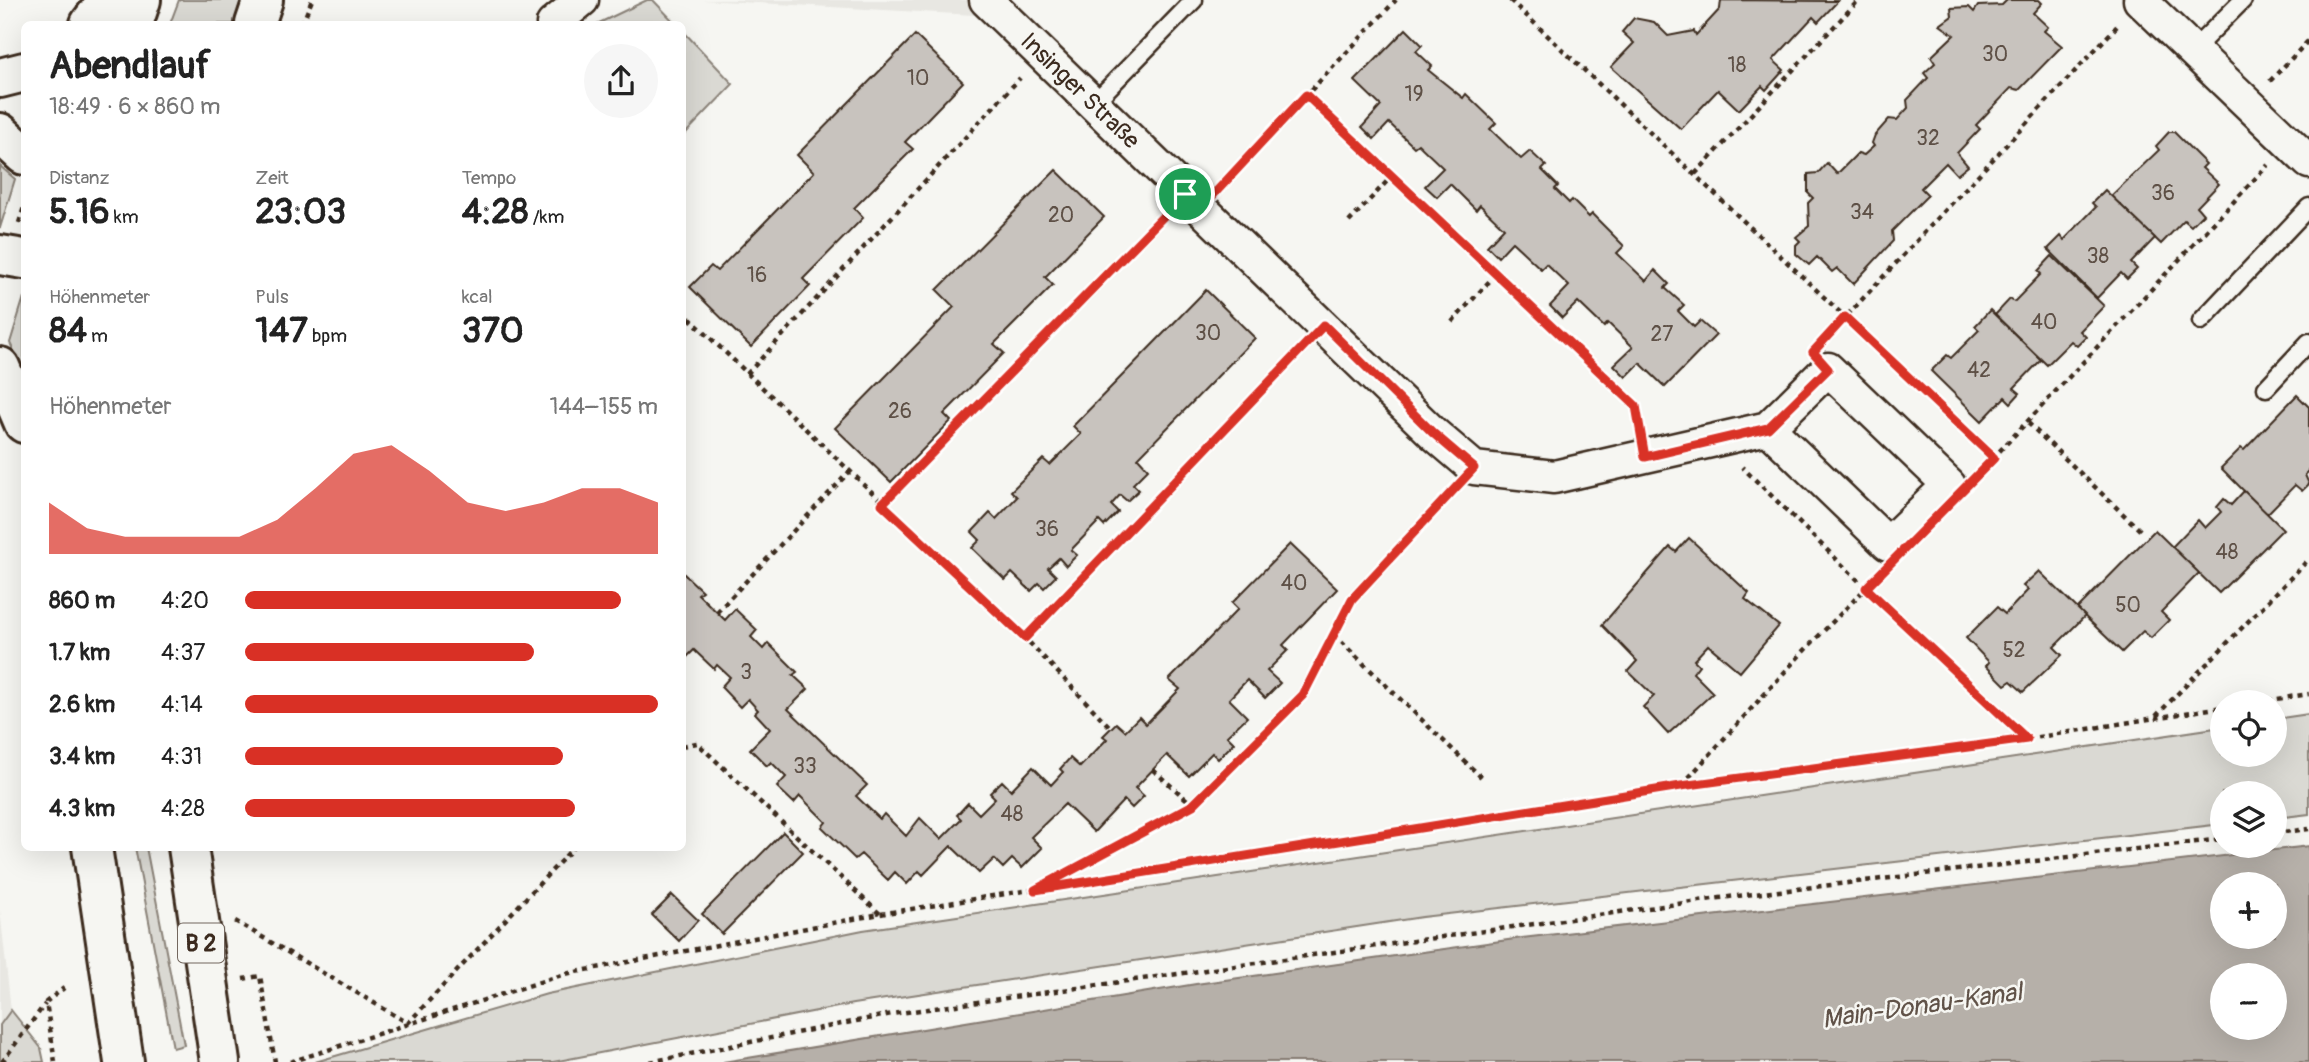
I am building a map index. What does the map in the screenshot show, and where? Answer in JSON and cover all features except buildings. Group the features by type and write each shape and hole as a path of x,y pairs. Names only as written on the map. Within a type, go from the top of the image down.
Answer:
{"main road":[{"path":"92,21 108,0"},
{"path":"134,21 141,0"},
{"path":"256,21 263,0"},
{"path":"0,78 21,73"},
{"path":"0,133 21,152"},
{"path":"0,255 21,258"},
{"path":"0,368 21,416"},
{"path":"93,851 123,1060"},
{"name":"B 2","path":"189,851 218,1050"}],"street":[{"path":"556,21 582,0"},
{"name":"Insinger Straße","path":"986,0 1433,433 1474,468"},
{"path":"2140,0 2299,152"},
{"path":"1474,468 1554,477 1768,428 1828,369 1949,485 1888,544 1768,428"}],"lane":[{"path":"1093,104 1194,0"},
{"path":"2192,51 2243,0"},
{"path":"2202,321 2309,207"},
{"path":"2266,388 2309,342"}],"path":[{"path":"303,21 312,0"},
{"path":"882,504 1193,201 1306,95 1396,0"},
{"path":"1510,0 1994,458"},
{"path":"1695,174 1859,0"},
{"path":"1828,369 1813,352 2140,0"},
{"path":"2248,104 2309,40"},
{"path":"747,373 1042,54"},
{"path":"1306,95 1636,406 1645,457"},
{"path":"1976,477 2299,152"},
{"path":"1349,222 1392,176"},
{"path":"1452,322 1496,274"},
{"path":"686,315 1025,638 1111,728"},
{"path":"1025,638 1324,325"},
{"path":"2028,422 2143,533"},
{"path":"1733,436 1744,472 2027,739"},
{"path":"1035,890 1193,805 1303,695 1352,599 1474,468"},
{"path":"717,612 849,472"},
{"path":"2154,718 2309,559"},
{"path":"1681,786 1801,654 1884,570"},
{"path":"1334,635 1481,777"},
{"path":"2287,697 2309,694"},
{"path":"290,1062 565,974 880,914 1681,786 2027,739 2210,709"},
{"path":"686,745 697,743 880,914"},
{"path":"1153,770 1193,805"},
{"path":"2287,832 2309,829"},
{"path":"650,1062 933,1008 1720,898 2210,840"},
{"path":"408,1023 570,851"},
{"path":"228,917 408,1023"},
{"path":"238,980 260,976 275,1062"},
{"path":"2,1062 46,1002 64,988"},
{"path":"46,1002 55,1062"}],"shaded area":[{"path":"179,0 241,0 235,21 171,21"},
{"path":"647,0 653,0 673,21 603,21"},
{"path":"702,0 980,0 974,15"},
{"path":"686,34 733,84 686,133"},
{"path":"0,166 15,179 0,228"},
{"path":"21,307 21,366 10,343"},
{"path":"2309,714 2309,814 2287,817 2287,781 2210,781 2210,825 1422,917 853,1004 553,1062 315,1062 547,994 863,930 2210,729 2210,767 2287,767 2287,717"},
{"path":"136,851 147,851 184,1045 173,1048"},
{"path":"0,910 11,1010 0,1025"},
{"path":"11,1010 41,1048 44,1062 0,1062 0,1025"}],"water":[{"name":"Main-Donau-Kanal","path":"2309,846 2309,1062 723,1062 1196,984 1522,938 2210,858 2287,858 2287,849"}],"route":[{"path":"1306,95 1636,406 1645,457 1768,428 1828,369 1813,352 1845,317 1994,458 1866,588 2027,739 1681,786 1035,890 1193,805 1303,695 1352,599 1474,468 1433,433 1324,325 1025,638 882,504 1185,194 1201,208 1306,95"}]}
